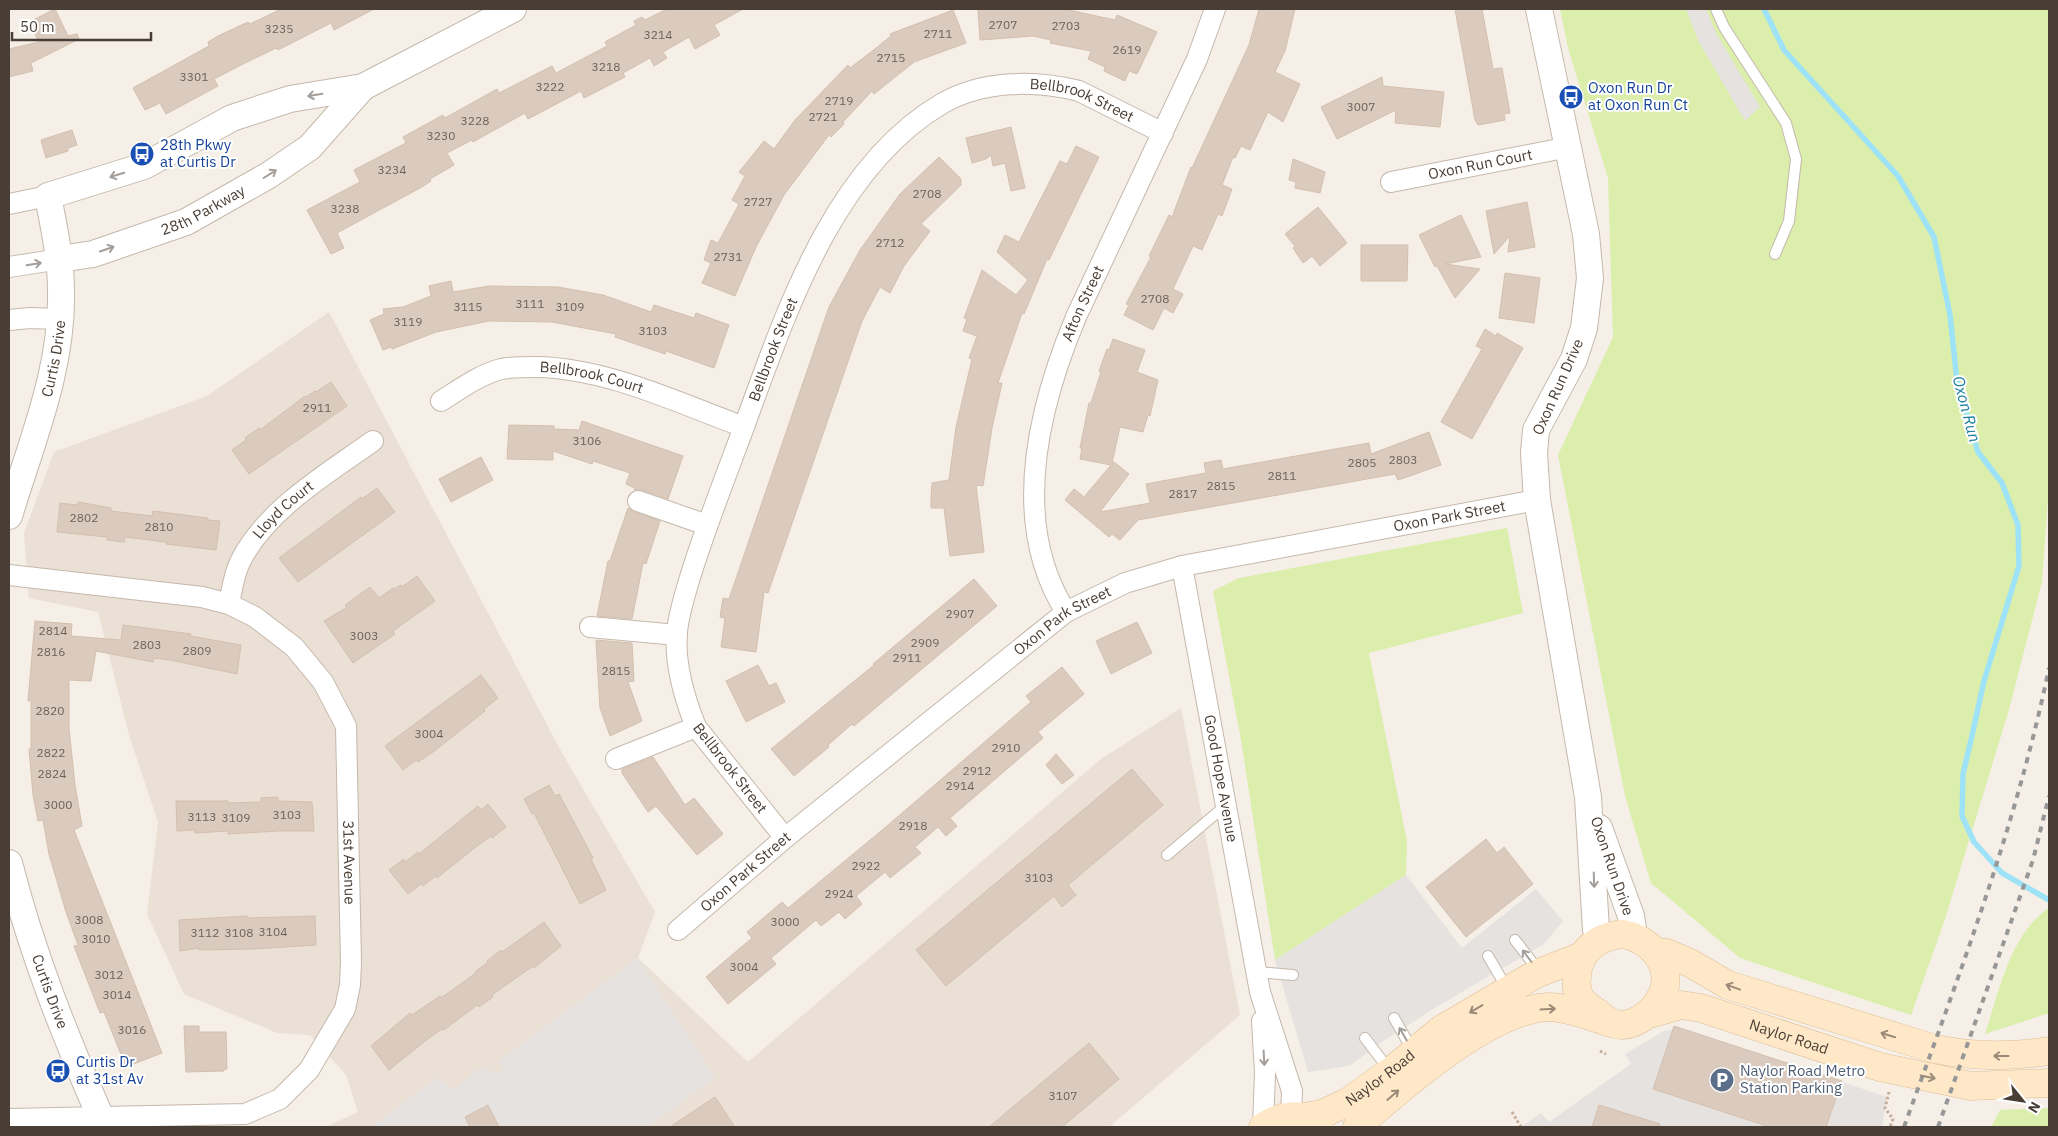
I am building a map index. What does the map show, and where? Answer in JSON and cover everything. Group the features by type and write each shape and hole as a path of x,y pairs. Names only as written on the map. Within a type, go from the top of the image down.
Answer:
{"main road":[{"path":"1623,934 1634,936 1646,942 1657,952 1663,964 1666,978 1664,991 1658,1004 1649,1014 1637,1021 1623,1024 1611,1023 1589,1008 1580,998 1576,984 1577,970 1592,948 1623,934"},
{"name":"Naylor Road","path":"1263,1127 1276,1119 1306,1120 1348,1102 1390,1072 1413,1051 1442,1029 1536,974 1592,948"},
{"name":"Naylor Road","path":"1657,952 1667,953 1728,985 1935,1049 1960,1054 1988,1056 2011,1056 2049,1051"},
{"name":"Naylor Road","path":"1649,1014 1681,1005 1701,1008 1862,1061 1971,1086 2049,1083"},
{"name":"Naylor Road","path":"1357,1127 1396,1092 1468,1039 1517,1014 1548,1007 1566,1010 1611,1023"}],"street":[{"name":"28th Parkway","path":"9,204 48,196 144,166 232,118 290,99 363,87 512,9"},
{"name":"Afton Street","path":"1066,612 1053,593 1036,532 1033,486 1040,434 1050,391 1061,353 1072,326 1198,59 1215,9"},
{"name":"Oxon Run Drive","path":"1539,9 1586,234 1590,278 1588,310 1584,328 1574,359 1536,430 1534,453 1537,500 1588,796 1596,930 1592,948"},
{"name":"Bellbrook Street","path":"785,838 696,727 688,708 679,674 677,635 680,611 707,525 794,294 832,223 859,181 881,154 924,116 968,91 989,86 1024,84 1044,85 1079,91 1163,133"},
{"name":"28th Parkway","path":"9,267 93,254 186,222 269,175 310,147 363,87"},
{"name":"Oxon Run Court","path":"1391,182 1569,148"},
{"name":"Curtis Drive","path":"9,516 51,383 60,319 62,292 60,259 48,196"},
{"path":"9,320 30,318 60,319"},
{"name":"Bellbrook Court","path":"441,401 477,378 502,369 552,368 606,377 744,427"},
{"name":"Lloyd Court","path":"229,604 238,568 254,539 288,503 373,441"},
{"name":"Oxon Park Street","path":"678,930 785,838 1066,612 1125,583 1182,566 1537,500"},
{"path":"638,501 707,525"},
{"name":"Good Hope Avenue","path":"1182,566 1260,992 1292,1091 1306,1120"},
{"name":"31st Avenue","path":"9,575 202,597 229,604 255,617 294,647 323,682 346,726 351,962 350,985 345,1009 309,1070 280,1098 245,1114 103,1124 9,1118"},
{"path":"590,627 677,635"},
{"path":"616,759 696,727"},
{"name":"Oxon Run Drive","path":"1588,796 1631,916 1634,936"},
{"name":"Curtis Drive","path":"9,863 24,920 42,973 103,1124"},
{"name":"Good Hope Avenue","path":"1260,992 1265,1073 1263,1127"}],"lane":[{"path":"1716,9 1724,27 1786,123 1796,160 1789,221 1775,254"},
{"path":"1166,855 1225,806"},
{"path":"1514,940 1532,962 1536,974"},
{"path":"1488,956 1509,991"},
{"path":"1256,972 1293,975"},
{"path":"1394,1018 1413,1051"},
{"path":"1365,1038 1390,1072"}],"path":[{"path":"1600,1051 1606,1054"},
{"path":"1890,1127 1894,1118 1884,1108 1895,1070"},
{"path":"1512,1112 1521,1127"}],"shaded area":[{"path":"1686,9 1706,9 1716,33 1760,107 1745,121 1699,42"},
{"path":"329,312 562,753 655,912 638,958 748,1062 1101,759 1181,708 1240,1015 1109,1127 325,1127 358,1112 346,1075 310,1035 277,1033 184,994 147,914 158,822 129,735 98,612 29,598 24,533 54,452 207,396"},
{"path":"1406,875 1462,948 1536,889 1563,921 1544,944 1438,1006 1349,1066 1308,1072 1275,960"},
{"path":"638,958 715,1078 647,1127 371,1127 437,1078 455,1090 478,1069 505,1073 499,1061"},
{"name":"Naylor Road Metro Station Parking","path":"1681,1028 1887,1097 1882,1127 1521,1127 1541,1113 1549,1122 1631,1064 1625,1054 1664,1031"}],"green space":[{"path":"1560,9 2049,9 2049,485 2042,582 2008,713 1945,919 1911,1015 1740,958 1651,883 1625,796 1558,455 1613,337 1608,178 1568,48"},
{"path":"1507,528 1523,613 1369,653 1407,841 1406,875 1275,960 1241,740 1213,591 1239,578"},
{"path":"2049,908 2049,1013 1985,1034 2001,983 2015,948 2036,919"},
{"path":"2049,1108 2049,1127 1991,1127 2000,1110"}],"building":[{"path":"55,9 68,36 77,34 79,39 31,63 33,71 9,77 9,49 39,42 29,22"},
{"path":"281,9 374,9 334,30 331,23 278,50 276,48 243,64 214,79 218,86 166,114 160,103 145,110 133,88 209,46 208,42 218,36 248,22 250,24"},
{"path":"667,9 743,9 714,25 720,35 695,49 689,37 663,52 667,58 654,66 650,58 623,73 625,77 584,98 581,91 528,119 525,113 473,142 472,140 447,153 454,165 430,179 431,181 420,188 337,233 344,248 331,254 307,210 360,182 354,170 406,143 403,137 443,115 445,118 497,89 499,93 552,66 556,73 607,46 605,42 636,25 634,21 642,17 645,20"},
{"path":"978,9 1064,9 1115,20 1117,15 1157,32 1137,74 1129,71 1125,81 1104,71 1105,67 1088,59 1091,51 1050,43 1051,40 1033,36 980,40"},
{"path":"1259,9 1295,9 1285,51 1275,72 1300,84 1283,122 1268,112 1250,150 1241,146 1235,158 1233,157 1222,185 1232,189 1222,216 1218,214 1202,250 1193,246 1173,289 1183,294 1173,313 1164,308 1153,330 1124,315 1129,305 1126,304 1151,257 1149,256 1169,215 1172,217 1191,167 1249,45"},
{"path":"1455,9 1482,9 1493,69 1502,68 1510,113 1504,114 1505,120 1478,125 1475,120"},
{"path":"953,10 966,43 914,62 874,94 872,91 843,122 844,124 831,137 829,135 784,195 756,247 735,296 702,283 711,263 704,260 711,240 718,243 739,204 732,200 745,176 739,172 764,141 774,149 795,120 848,65 850,68 891,36 890,34"},
{"path":"1382,77 1383,86 1444,92 1440,127 1395,123 1396,110 1337,139 1321,107"},
{"path":"1011,127 1025,188 1011,191 1005,163 993,166 991,155 986,159 972,163 966,138"},
{"path":"72,130 77,145 68,148 68,151 46,158 41,140"},
{"path":"1076,146 1099,157 1049,260 1047,259 1024,314 1022,313 998,383 1002,383 992,428 983,486 976,485 984,552 950,556 944,508 931,508 931,498 932,483 949,480 956,427 972,359 969,358 977,336 963,331 967,319 964,318 982,270 1016,295 1028,280 997,252 1005,235 1019,242 1060,161 1067,164"},
{"path":"939,157 961,179 961,185 921,224 930,231 904,266 890,293 880,287 862,321 768,593 764,592 756,652 721,647 725,618 720,617 723,598 729,599 829,307 860,250 900,194"},
{"path":"1293,159 1325,172 1320,193 1295,188 1296,182 1289,180"},
{"path":"1527,202 1535,247 1508,252 1510,236 1494,254 1486,211"},
{"path":"1318,207 1347,243 1320,266 1312,256 1303,263 1293,248 1295,246 1285,234"},
{"path":"1461,215 1481,257 1445,264 1480,269 1455,298 1437,266 1435,267 1419,235"},
{"path":"1361,245 1408,245 1407,281 1361,281"},
{"path":"1505,273 1540,278 1534,323 1499,318"},
{"path":"451,281 453,292 489,286 558,287 603,295 651,312 654,305 694,318 696,313 729,325 714,368 666,351 665,354 615,337 616,334 552,322 489,321 436,332 392,349 391,347 383,350 370,320 384,314 383,309 403,307 431,296 429,286"},
{"path":"1485,329 1496,336 1497,333 1523,348 1472,439 1441,422 1482,349 1476,346"},
{"path":"1113,339 1145,350 1137,372 1158,380 1150,416 1148,415 1143,432 1120,427 1112,463 1114,462 1129,474 1100,512 1150,503 1146,484 1206,473 1204,463 1221,460 1223,469 1369,443 1371,454 1429,432 1441,465 1398,480 1395,474 1138,520 1120,540 1112,534 1109,537 1065,500 1074,489 1084,497 1111,465 1080,459 1082,448 1080,448 1089,403 1091,403 1107,349 1109,350"},
{"path":"331,382 347,406 249,474 232,450 246,440 245,438 259,428 260,430 305,396 316,392"},
{"path":"582,421 683,456 668,499 642,490 634,490 635,488 626,484 630,473 593,461 592,464 553,451 553,460 507,459 509,425 554,426 554,429 579,430"},
{"path":"481,457 493,480 451,502 439,479"},
{"path":"377,488 395,512 298,582 279,558 361,497 362,499"},
{"path":"78,502 111,508 111,511 152,516 153,511 220,521 216,550 125,537 124,542 107,540 107,537 57,532 60,503 77,505"},
{"path":"628,508 660,521 646,564 643,563 632,619 597,616 608,561 610,561"},
{"path":"417,576 435,601 393,631 395,634 353,663 324,621 347,607 345,605 370,587 379,598 393,588 401,585 402,587"},
{"path":"974,579 997,606 854,726 852,724 828,745 829,747 794,776 771,749 874,665"},
{"path":"35,621 72,624 71,636 121,640 123,625 191,634 190,636 241,645 237,674 170,660 154,658 153,662 96,651 91,681 69,680 69,728 75,785 82,826 74,830 162,1053 126,1067 104,1012 100,1013 74,946 78,945 49,854 43,820 38,821 33,795 29,749 31,749 31,701 28,701"},
{"path":"1137,622 1152,653 1111,674 1096,641"},
{"path":"596,640 632,643 634,681 628,682 642,721 610,736 600,708"},
{"path":"758,665 769,686 776,683 785,702 746,722 726,681"},
{"path":"1062,667 1084,694 1038,732 1043,738 950,818 957,826 946,836 938,827 915,847 921,853 890,878 885,872 856,896 862,904 845,919 839,912 821,926 816,920 771,958 776,964 728,1004 706,977 752,938 747,932 782,902 788,908 887,826 1031,702 1026,696"},
{"path":"481,675 498,698 484,709 485,711 433,752 418,762 416,760 403,770 385,746"},
{"path":"1056,754 1074,775 1062,784 1046,765"},
{"path":"653,757 685,805 694,798 723,834 697,855 656,806 648,812 622,773 622,769"},
{"path":"1132,769 1163,805 1068,885 1076,895 1062,907 1054,896 946,986 916,950"},
{"path":"549,785 555,796 559,794 593,858 591,859 606,890 580,904 534,813 532,814 524,799"},
{"path":"278,797 278,801 312,802 314,831 228,834 228,831 195,833 194,830 177,831 176,801 261,802 261,798"},
{"path":"488,804 506,827 492,838 491,836 477,846 437,878 436,876 423,886 421,884 408,894 389,870 404,859 405,862 418,852 419,854 478,806 481,810"},
{"path":"1486,839 1497,853 1504,847 1533,884 1466,937 1426,887"},
{"path":"247,916 247,918 315,916 316,945 254,949 199,950 199,948 180,951 179,920"},
{"path":"544,922 561,946 534,968 533,966 492,995 493,997 479,1007 477,1005 444,1030 442,1029 429,1038 389,1070 371,1046 410,1013 412,1015 440,996 441,998 476,973 501,950 502,952"},
{"path":"184,1026 199,1026 199,1032 226,1032 227,1069 224,1069 224,1071 186,1072"},
{"path":"1674,1026 1842,1081 1826,1127 1770,1127 1653,1089"},
{"path":"1089,1043 1119,1079 1062,1127 989,1127"},
{"path":"715,1097 735,1127 670,1127"},
{"path":"488,1105 499,1127 470,1127 465,1117"},
{"path":"1599,1105 1660,1124 1659,1127 1592,1127"}],"waterway":[{"name":"Oxon Run","path":"1764,9 1784,50 1898,176 1934,237 1950,315 1957,381 1978,452 2002,483 2018,525 2019,566 1984,681 1963,774 1962,816 1974,842 2002,873 2049,900"}],"railway":[{"path":"1904,1127 1985,900 2020,785 2036,727 2049,668"},
{"path":"1938,1127 2033,860 2049,796"}],"place":[{"name":"Oxon Run Dr at Oxon Run Ct","path":"1571,97"},
{"name":"28th Pkwy at Curtis Dr","path":"142,154"},
{"name":"Curtis Dr at 31st Av","path":"58,1071"},
{"name":"Naylor Road Metro Station Parking","path":"1722,1080"}]}
